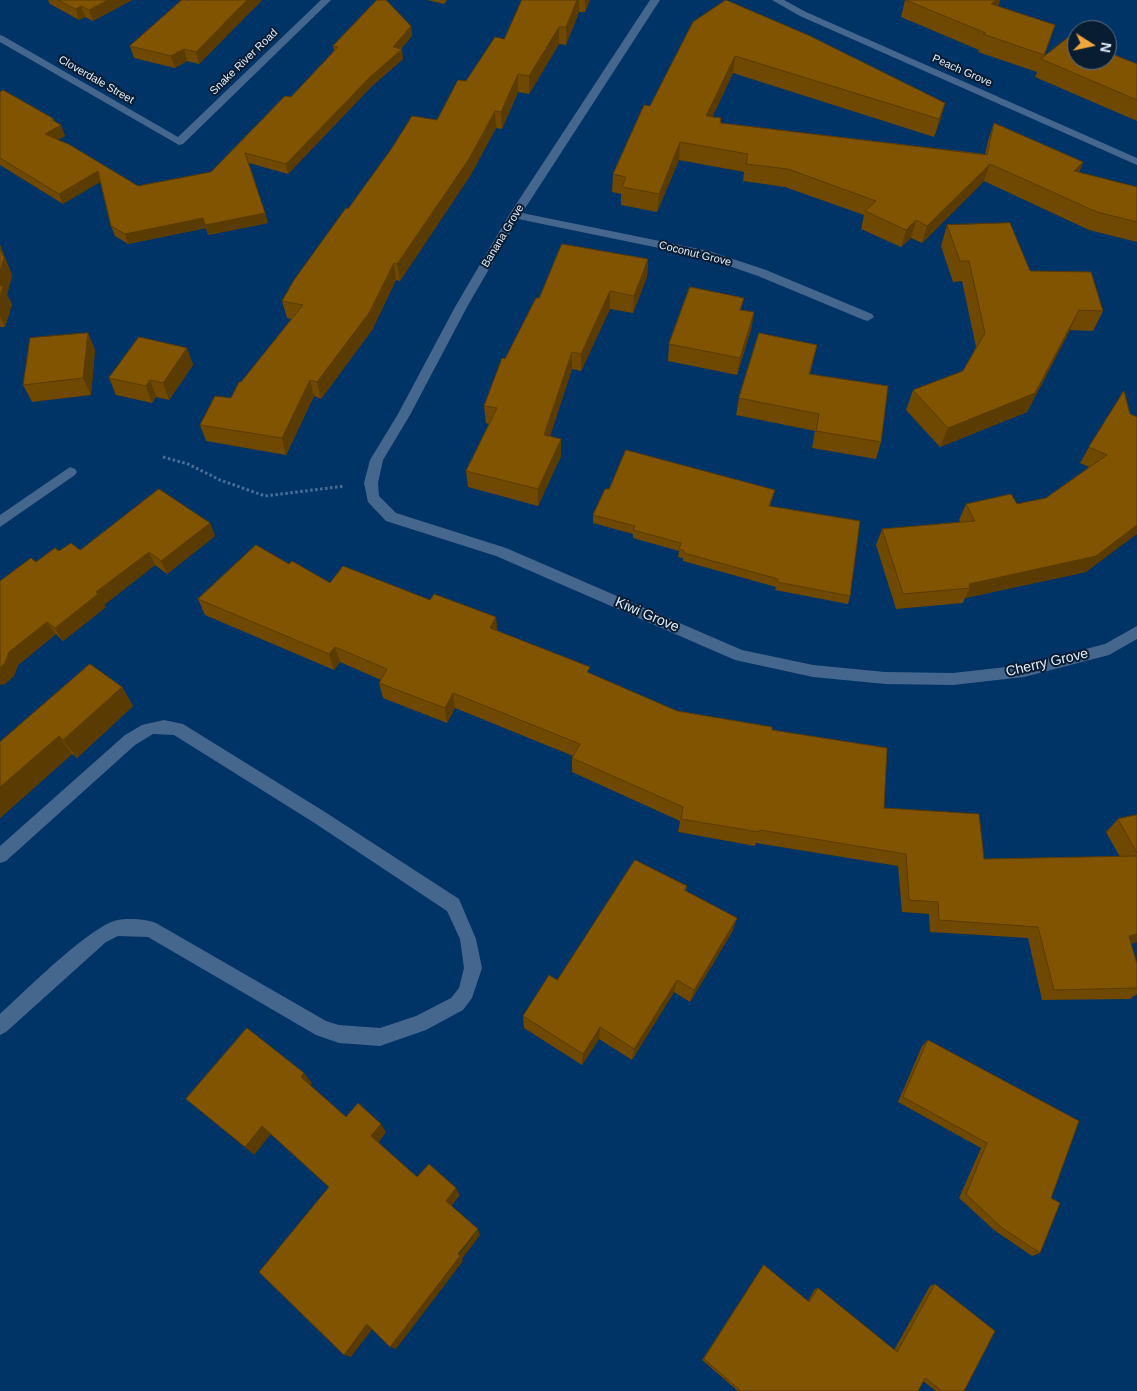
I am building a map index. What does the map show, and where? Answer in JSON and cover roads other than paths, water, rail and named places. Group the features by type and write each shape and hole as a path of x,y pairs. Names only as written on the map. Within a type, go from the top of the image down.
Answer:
{"street":[{"name":"Snake River Road","path":"180,142 326,0"},
{"name":"Banana Grove","path":"371,483 377,460 404,415 460,307 515,215 655,0"},
{"name":"Peach Grove","path":"777,0 803,14 1137,162"},
{"name":"Cloverdale Street","path":"0,38 180,142"},
{"name":"Coconut Grove","path":"515,215 704,254 762,273 868,318"},
{"path":"0,522 70,472"},
{"name":"Kiwi Grove","path":"371,483 373,498 392,517 501,552 740,656 822,672 885,678 953,679"},
{"name":"Cherry Grove","path":"953,679 1033,668 1109,649 1137,632"},
{"path":"0,856 130,740 149,728 165,726 178,729 319,817 453,905 468,938 473,968 466,992 457,1004 420,1024 380,1037 340,1034 322,1029 150,929 117,928 100,936 0,1026"}]}
